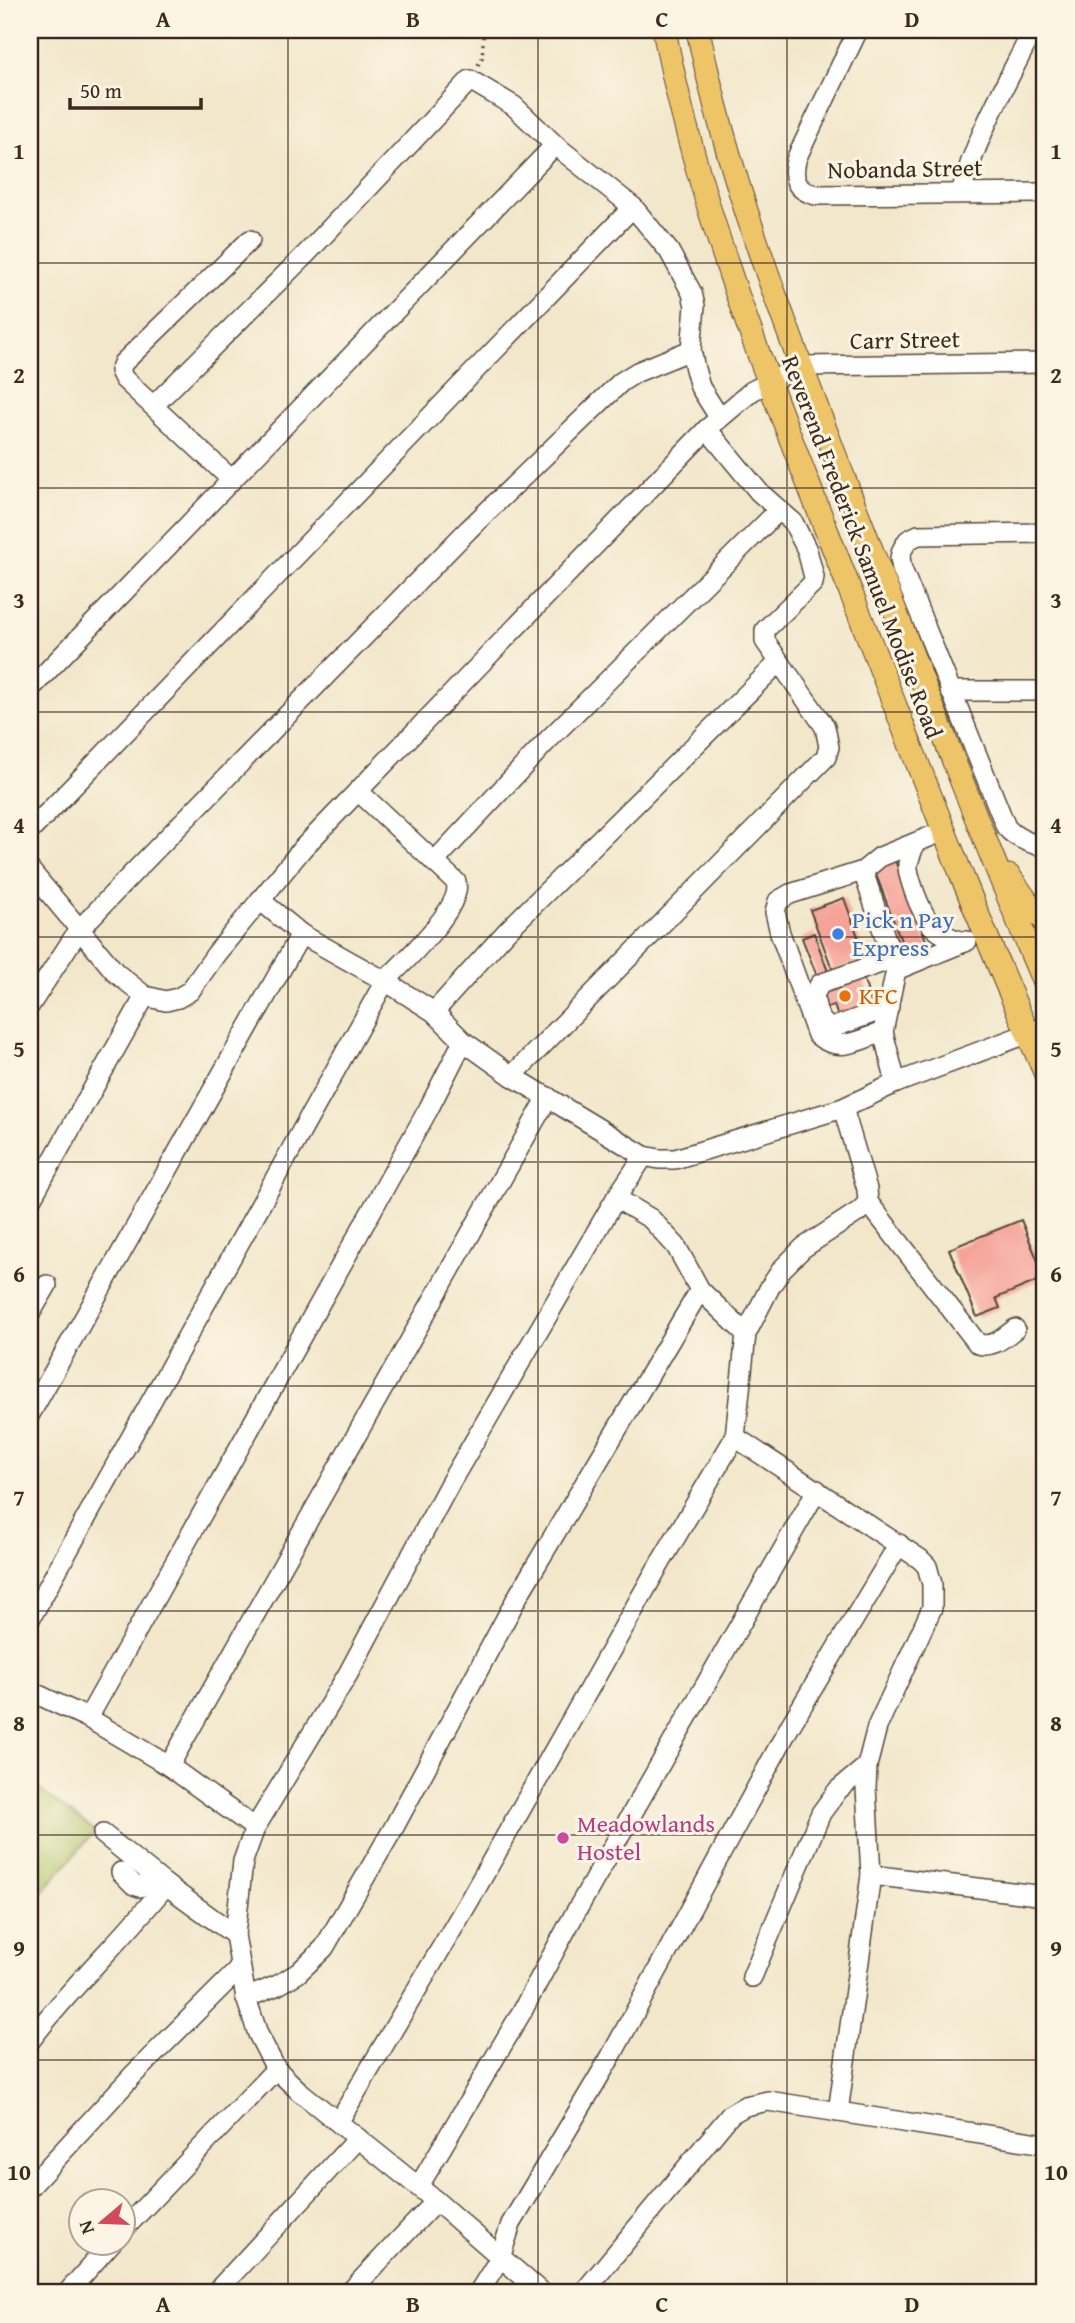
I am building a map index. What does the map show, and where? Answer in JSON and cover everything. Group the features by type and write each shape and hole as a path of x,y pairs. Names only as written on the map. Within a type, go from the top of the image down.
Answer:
{"main road":[{"name":"Reverend Frederick Samuel Modise Road","path":"664,30 689,136 716,231 768,381 944,831 975,938 1037,1030 1045,1072"},
{"name":"Reverend Frederick Samuel Modise Road","path":"698,30 719,124 801,366 986,846 1045,985"},
{"path":"986,846 1034,911 1045,920"}],"street":[{"name":"Nobanda Street","path":"858,30 797,157 793,174 795,182 809,193 1045,193"},
{"path":"961,193 968,166 1033,30"},
{"path":"153,405 307,253 470,80 514,106 555,145 633,207 669,251 692,293 695,306 691,350 713,423 759,492 793,522 801,536 814,577 810,587 765,630 765,641 825,727 829,747 827,757 512,1076"},
{"path":"31,688 555,145"},
{"path":"30,831 633,207"},
{"path":"232,480 121,375 121,366 250,240"},
{"path":"30,1005 78,931 256,744 300,704 468,530 609,393 637,372 691,350"},
{"name":"Carr Street","path":"145,996 166,1001 190,991 216,954 303,848 713,423 752,391 801,366 1045,363"},
{"path":"434,862 548,740 779,510"},
{"path":"1045,533 918,535 908,540 900,558 950,691 1006,827 1023,839 1045,847"},
{"path":"434,1012 517,921 779,662"},
{"path":"950,691 1045,691"},
{"path":"30,1619 386,981 436,927 457,895 456,882 358,791"},
{"path":"883,1032 839,1046 828,1044 817,1035 780,933 775,912 778,901 790,894 863,871 880,857 944,831"},
{"path":"915,843 907,866 925,919 943,935 975,938"},
{"path":"30,870 78,931 116,973 145,996 30,1201"},
{"path":"863,871 894,964 883,1032 897,1083"},
{"path":"260,901 301,934 386,981 434,1012 463,1041 512,1076 644,1156 659,1159 675,1159 843,1108 897,1083 1037,1030"},
{"path":"30,1414 301,934"},
{"path":"889,1007 832,1028 820,1019 814,995 820,984 975,938"},
{"path":"88,1718 429,1108 463,1041"},
{"path":"169,1766 548,1097"},
{"path":"843,1108 867,1189 868,1202 978,1344 986,1346 997,1343 1015,1329"},
{"path":"542,2293 419,2186 299,2091 276,2069 258,2034 246,1998 235,1935 243,1861 255,1828 341,1685 450,1483 616,1198 644,1156"},
{"path":"616,1198 651,1219 676,1246 700,1290 746,1334"},
{"path":"339,2121 469,1901 655,1572 735,1437 746,1334 782,1269 803,1248 861,1210 868,1202"},
{"path":"30,1314 47,1285"},
{"path":"246,1998 278,1985 298,1973 324,1948 393,1829 519,1594 700,1290"},
{"path":"735,1437 920,1559 927,1566 932,1584 934,1600 877,1727 867,1766 871,1875 838,2112"},
{"path":"419,2186 520,2015 817,1490"},
{"path":"478,2293 500,2258 511,2224 610,2058 790,1726 899,1544"},
{"path":"30,1691 88,1718 169,1766 255,1828"},
{"path":"752,1977 821,1813 838,1790 867,1766"},
{"path":"103,1834 235,1935"},
{"path":"121,1872 134,1885 140,1887 160,1880"},
{"path":"871,1875 1045,1896"},
{"path":"30,2042 160,1880"},
{"path":"30,2187 134,2074 240,1968"},
{"path":"136,2216 276,2069"},
{"path":"583,2293 731,2114 756,2102 1045,2144"},
{"path":"215,2293 358,2138"},
{"path":"349,2293 436,2201"},
{"path":"67,2293 99,2256"}],"path":[{"path":"470,80 482,58 484,30"}],"green space":[{"path":"30,1783 95,1831 30,1906"}],"building":[{"path":"895,861 931,953 909,962 874,869"},
{"name":"Pick n Pay Express","path":"844,898 866,959 833,971 810,910"},
{"path":"814,933 828,972 817,976 802,938"},
{"name":"KFC","path":"863,977 872,1005 838,1017 834,1005 824,1008 822,994 825,991"},
{"path":"1021,1220 1045,1278 996,1298 1000,1308 977,1317 949,1249"}],"place":[{"name":"Pick n Pay Express","path":"838,934"},
{"name":"KFC","path":"845,996"},
{"name":"Meadowlands Hostel","path":"563,1838"}]}
